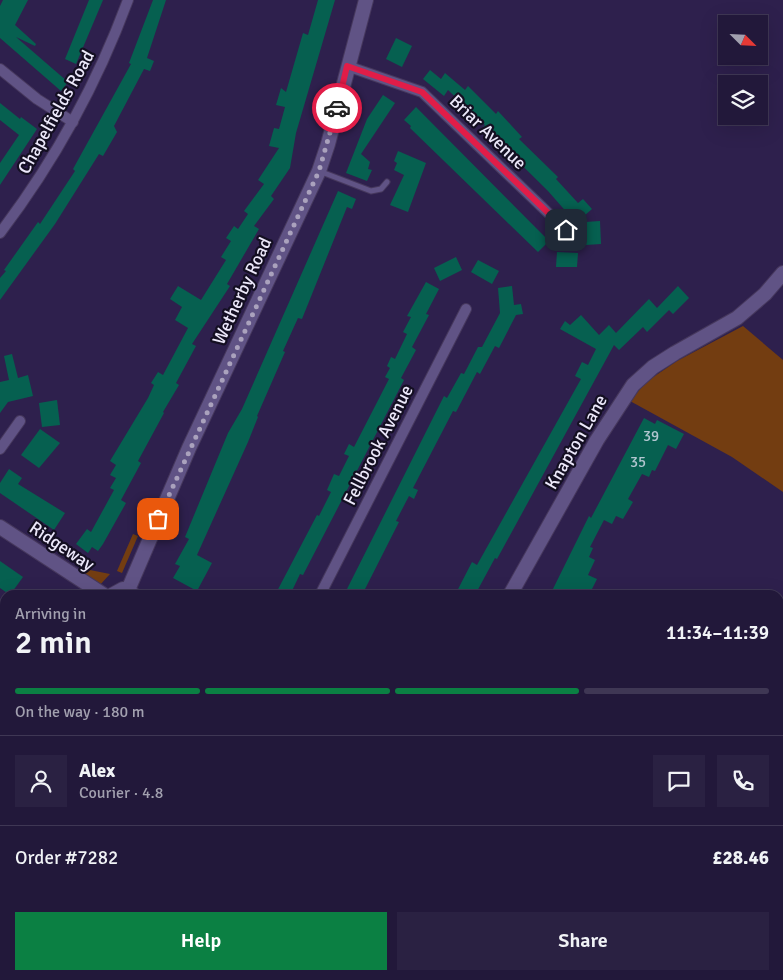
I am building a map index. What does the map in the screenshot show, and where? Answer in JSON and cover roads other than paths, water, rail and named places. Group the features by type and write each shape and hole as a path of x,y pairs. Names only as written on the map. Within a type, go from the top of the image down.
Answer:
{"main road":[{"name":"Wetherby Road","path":"132,590 189,448 319,171 328,144 347,66 366,0"},
{"name":"Knapton Lane","path":"513,590 625,395 653,367 737,318 783,273"},
{"name":"Ridgeway","path":"0,527 96,590"}],"street":[{"name":"Chapelfields Road","path":"0,233 34,187 73,122 102,64 128,0"},
{"name":"Briar Avenue","path":"347,66 422,92 566,230"},
{"path":"0,69 37,99 73,122"},
{"name":"Fellbrook Avenue","path":"323,590 466,310"},
{"path":"0,449 20,421"}],"lane":[{"path":"319,171 371,191 381,189 387,182"}]}
